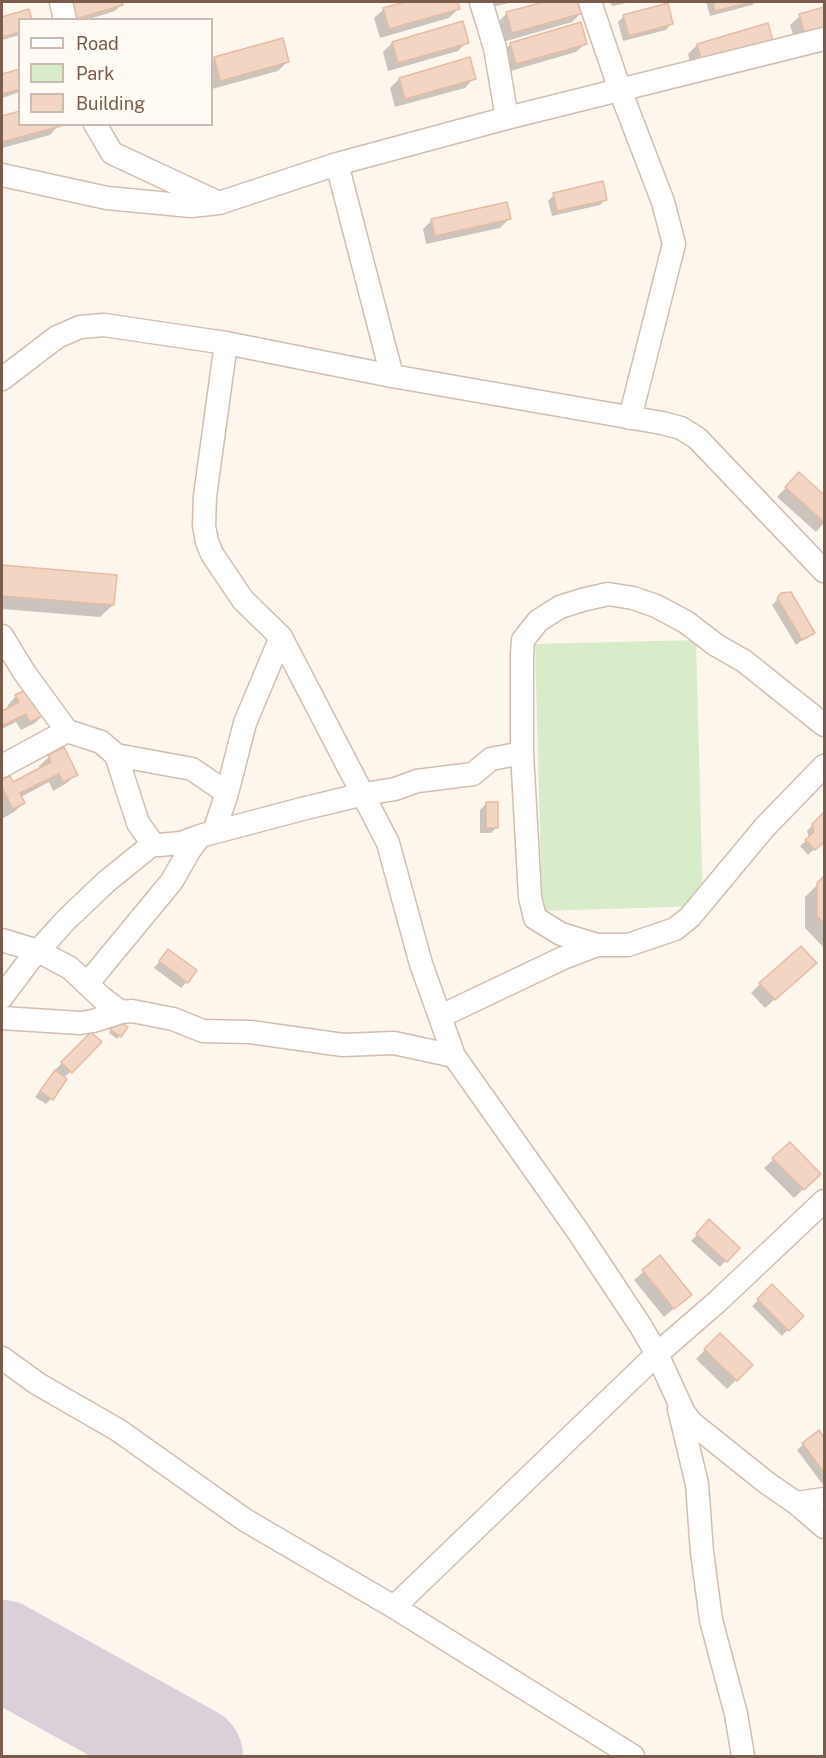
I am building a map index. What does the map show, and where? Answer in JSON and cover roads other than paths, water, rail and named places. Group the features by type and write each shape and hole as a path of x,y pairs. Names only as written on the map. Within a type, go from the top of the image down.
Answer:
{"street":[{"path":"61,2 65,18"},
{"path":"481,2 495,48 507,118"},
{"path":"590,2 620,90 663,202 674,244 630,418"},
{"path":"2,176 107,198 191,206 219,203 337,164 507,118 825,39"},
{"path":"96,126 112,153 219,203"},
{"path":"337,164 392,376"},
{"path":"2,379 57,337 80,327 104,325 226,343 392,376 681,428 697,438 825,571"},
{"path":"226,343 205,496 204,526 207,542 212,554 243,600 281,637 388,843 421,964 454,1056 577,1230 657,1354 684,1413 692,1423 825,1527"},
{"path":"825,724 744,661 716,645 686,622 656,606 633,598 608,594 560,607 538,621 523,640 522,753 530,897 535,918 561,934 597,945 628,945 675,929 690,917 764,828 825,766"},
{"path":"2,636 24,672 67,731 101,742 116,755 192,769 227,793"},
{"path":"87,984 172,881 189,851 207,834 227,793 245,723 281,637"},
{"path":"2,766 67,731"},
{"path":"2,997 66,920 153,844 181,843 207,834 363,794 395,789 417,782 473,774 491,759 522,753"},
{"path":"116,755 138,824 153,844"},
{"path":"2,940 38,951 70,968 102,998 121,1011"},
{"path":"441,1016 563,958 597,945"},
{"path":"2,1018 80,1023 103,1019 121,1011 146,1012 173,1019 203,1031 250,1032 344,1044 394,1043 454,1056"},
{"path":"394,1607 657,1354 718,1301 825,1201"},
{"path":"2,1358 38,1384 118,1430 245,1520 394,1607 633,1756"},
{"path":"676,1399 697,1484 702,1552 711,1620 736,1714 743,1756"},
{"path":"796,1503 825,1499"}]}
